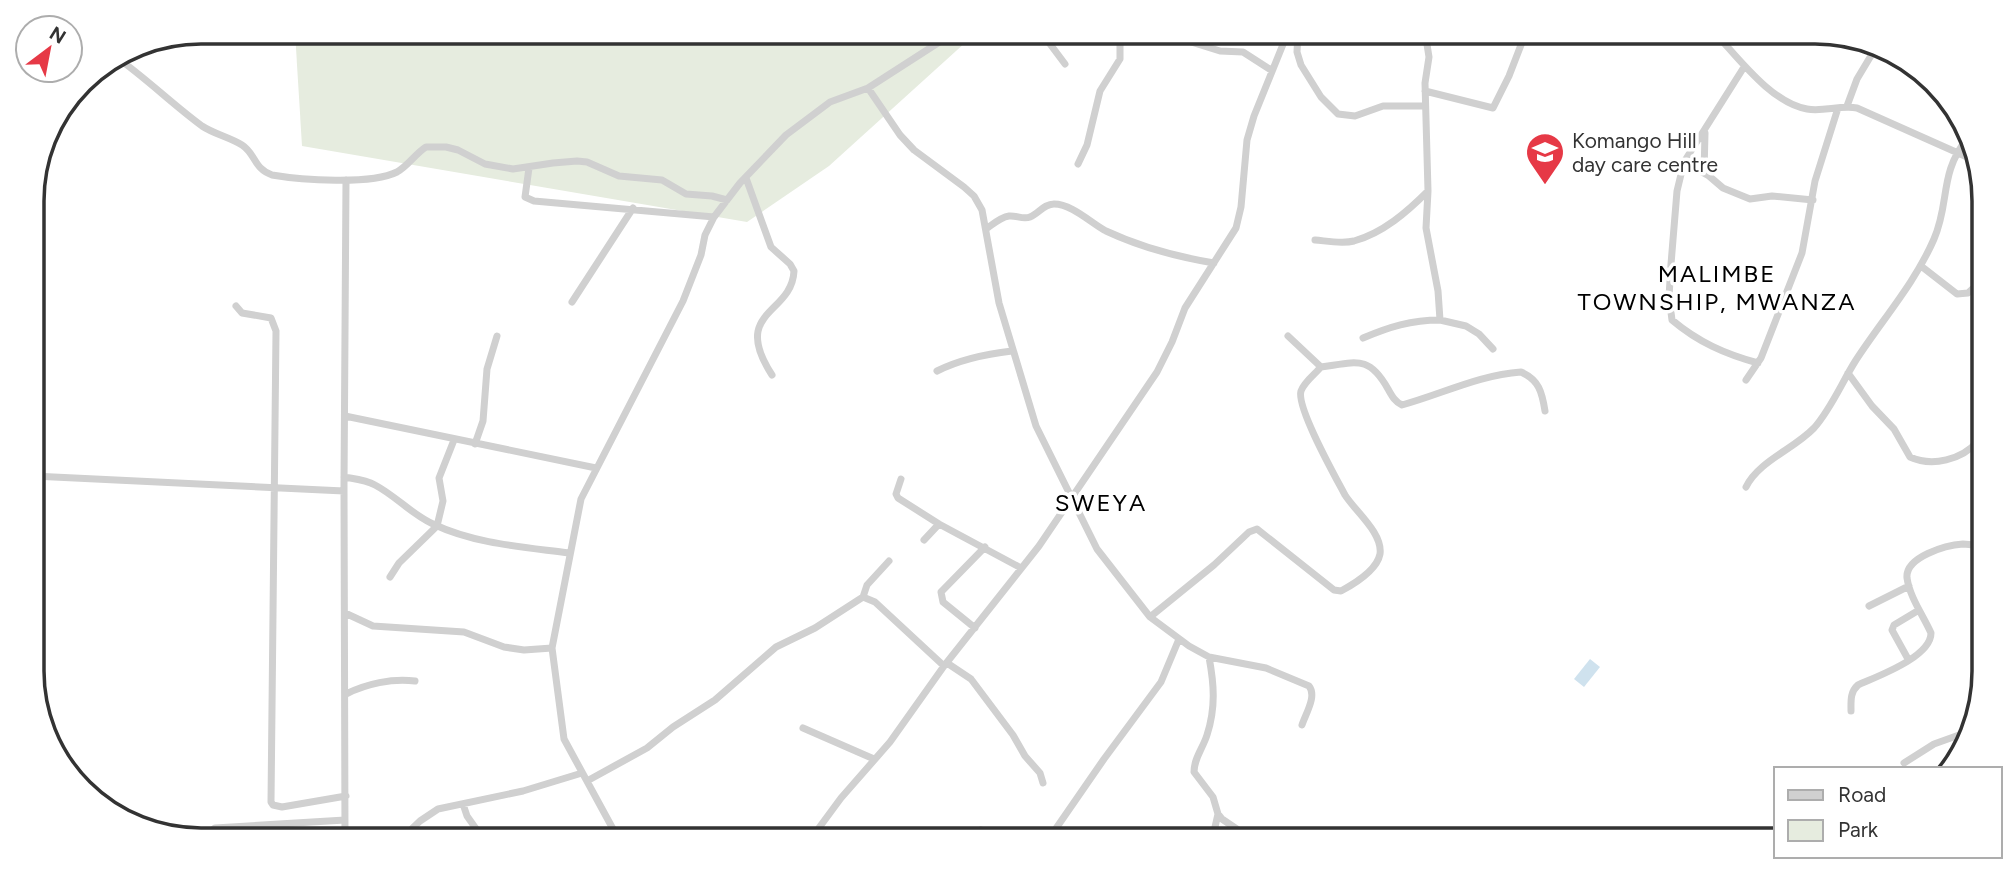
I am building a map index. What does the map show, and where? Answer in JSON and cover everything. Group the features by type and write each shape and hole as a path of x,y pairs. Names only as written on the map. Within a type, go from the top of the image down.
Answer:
{"street":[{"path":"612,828 564,739 552,648 581,499 683,301 701,256 705,235 727,200 786,135 830,102 868,88 936,44"},
{"path":"1050,44 1065,64"},
{"path":"1078,164 1087,145 1100,91 1120,59 1120,44"},
{"path":"1198,44 1220,51 1243,52 1271,70"},
{"path":"818,828 890,742 1021,568 1157,372 1185,308 1238,220 1247,140 1283,44"},
{"path":"1297,44 1301,65 1321,97 1338,114 1355,116 1383,106 1425,106"},
{"path":"1427,44 1429,57 1425,75 1428,191 1426,228 1438,291 1440,320"},
{"path":"1425,91 1493,108 1521,44"},
{"path":"1724,44 1744,68 1795,106 1808,109 1847,106 1867,112 1965,155"},
{"path":"1847,106 1857,79 1872,55"},
{"path":"124,64 203,127 241,144 261,171 285,177 346,180 393,174 426,147 446,147 499,168 587,162 619,176 662,180 686,194 727,200"},
{"path":"1744,68 1684,162 1677,191 1669,297 1672,320 1710,346 1758,363"},
{"path":"868,88 900,135 914,150 949,174 974,196 982,210 999,303 1036,426 1097,549 1150,617 1179,639 1209,657 1266,668 1309,685 1313,689 1313,695 1302,725"},
{"path":"1746,380 1758,363 1802,253 1815,181 1838,108"},
{"path":"1704,173 1705,132"},
{"path":"1746,487 1755,475 1815,427 1848,373 1921,266 1936,237 1950,166 1962,145"},
{"path":"1684,162 1723,188 1750,199 1773,196 1813,200"},
{"path":"529,168 524,192 528,200 714,217"},
{"path":"746,178 771,247 794,271 789,288 765,314 758,333 760,352 772,375"},
{"path":"345,828 346,180"},
{"path":"1315,240 1354,241 1376,232 1396,220 1428,191"},
{"path":"986,229 1002,218 1029,218 1054,204 1124,238 1181,257 1214,263"},
{"path":"572,302 632,208"},
{"path":"1921,266 1957,294 1968,293 1972,289"},
{"path":"236,306 242,313 271,318 276,331 271,802 282,807 346,796"},
{"path":"1363,338 1393,326 1419,320 1440,320 1466,326 1479,334 1493,349"},
{"path":"475,444 483,421 487,369 497,336"},
{"path":"1288,336 1321,366 1364,364 1373,367 1396,402 1402,405 1483,377 1521,372 1538,383 1545,411"},
{"path":"937,371 953,363 985,354 1012,351"},
{"path":"1150,617 1214,565 1249,532 1257,529 1334,590 1342,591 1355,583 1376,564 1380,545 1343,492 1310,427 1300,398 1305,384 1321,366"},
{"path":"1848,373 1871,406 1894,429 1910,457 1934,463 1965,452 1972,446"},
{"path":"345,416 596,468"},
{"path":"390,576 437,526 443,501 439,478 454,440"},
{"path":"44,477 344,491"},
{"path":"344,477 373,484 413,513 466,537 569,553"},
{"path":"901,479 896,494 898,498 939,524 1021,568"},
{"path":"924,540 939,524"},
{"path":"1851,711 1853,690 1858,685 1897,668 1923,650 1931,640 1931,633 1909,586 1908,570 1917,560 1950,546 1972,545"},
{"path":"975,628 943,602 941,592 985,547"},
{"path":"587,781 647,748 673,727 715,700 776,647 815,628 863,597 867,585 889,561"},
{"path":"1869,606 1909,586"},
{"path":"863,597 875,602 946,665 971,680 1040,773 1043,783"},
{"path":"1908,659 1892,630 1894,625 1919,610"},
{"path":"345,613 373,626 464,632 504,647 524,650 552,648"},
{"path":"1056,828 1161,682 1179,639"},
{"path":"1209,657 1215,700 1207,737 1196,760 1194,772 1213,797 1218,814 1235,828"},
{"path":"345,694 362,687 403,680 415,681"},
{"path":"803,728 874,759"},
{"path":"1904,763 1934,744 1958,735"},
{"path":"414,828 430,813 523,791 582,773"},
{"path":"463,804 475,828"},
{"path":"1215,828 1218,814"},
{"path":"215,828 345,820"}],"green space":[{"path":"296,44 964,44 829,166 747,222 302,146"}],"water":[{"path":"1590,659 1600,667 1584,687 1574,679"}],"place":[{"name":"Komango Hill day care centre","path":"1545,186"}],"district":[{"name":"MALIMBE TOWNSHIP, MWANZA","path":"1717,287"},
{"name":"SWEYA","path":"1101,502"}]}
